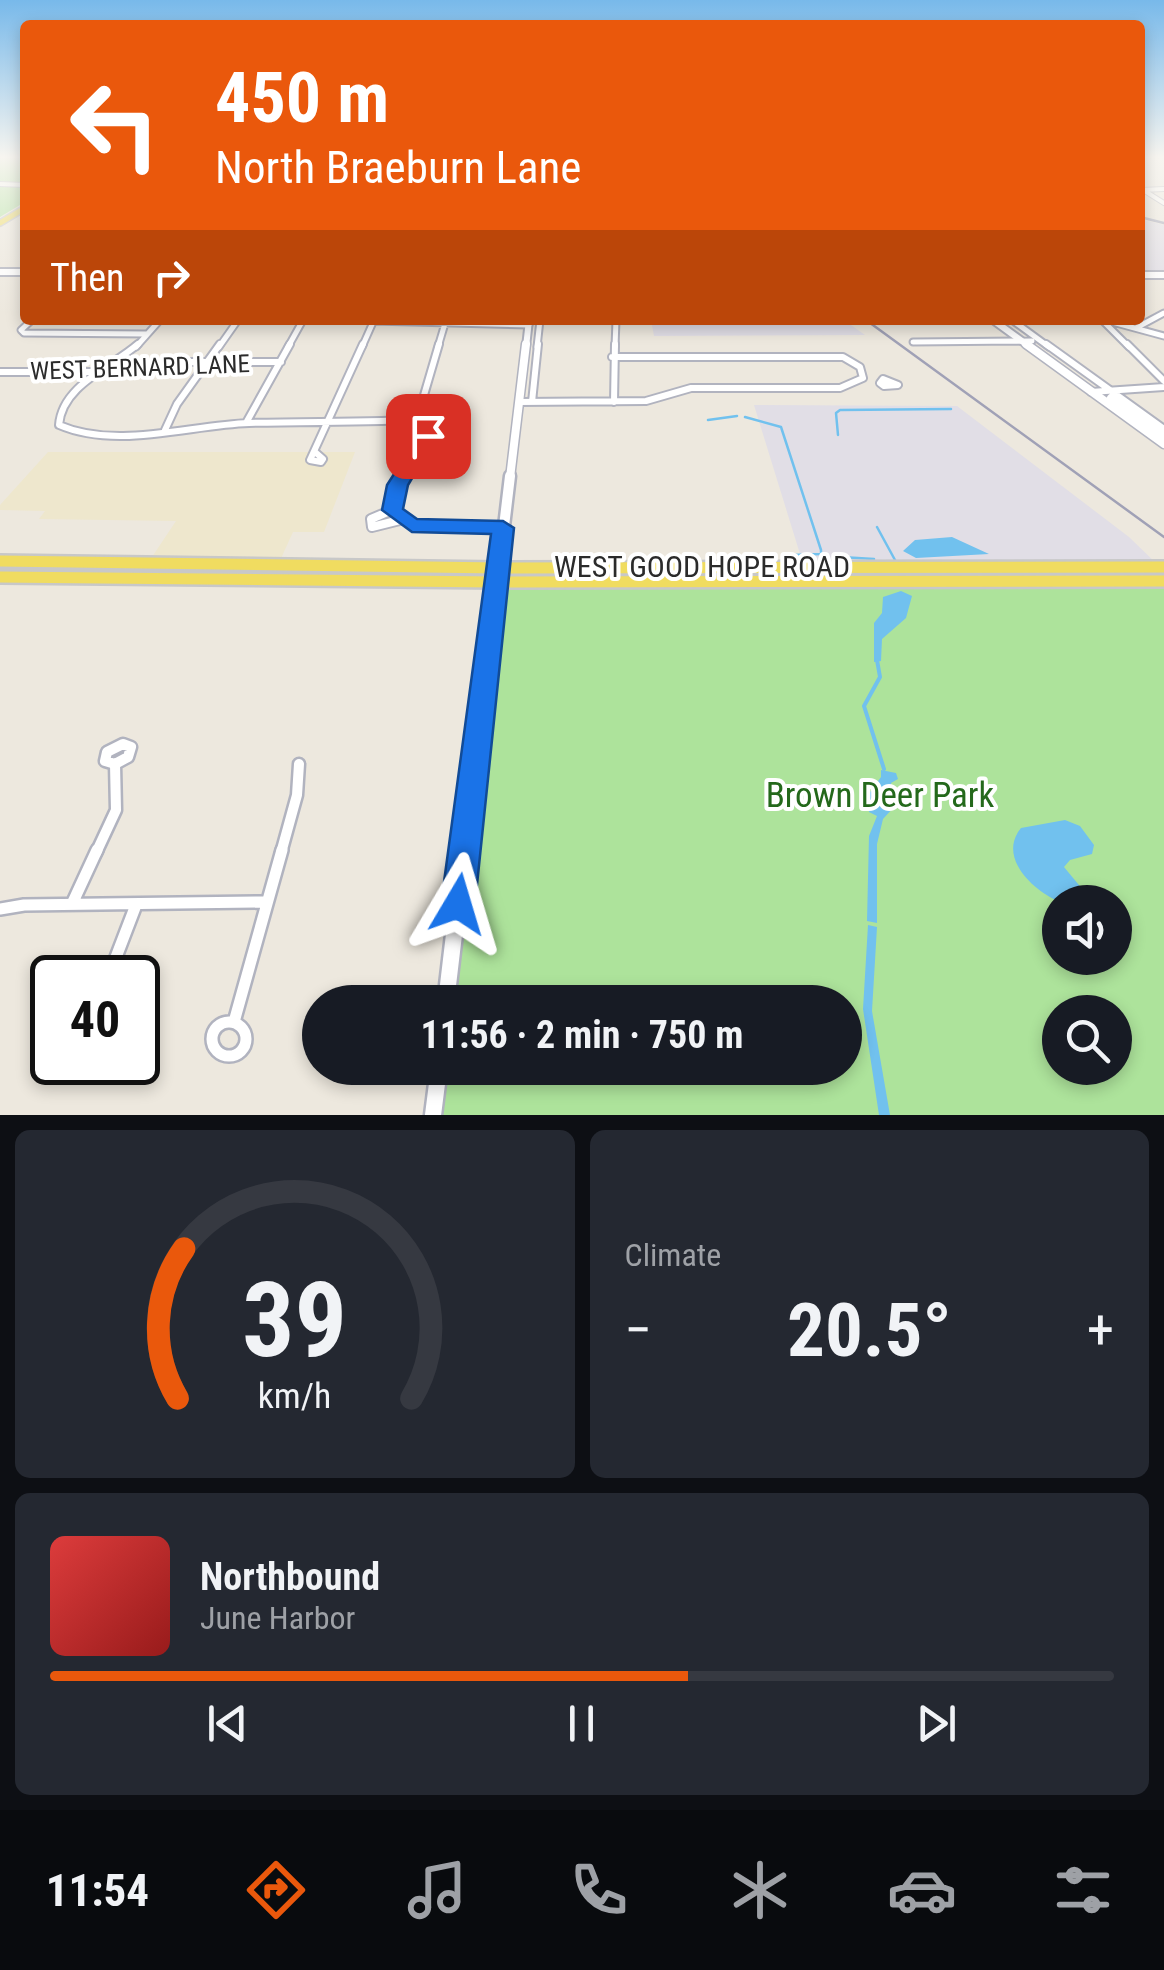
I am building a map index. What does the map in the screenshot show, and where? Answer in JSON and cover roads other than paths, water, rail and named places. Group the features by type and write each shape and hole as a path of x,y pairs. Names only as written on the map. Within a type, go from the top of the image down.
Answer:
{"main road":[{"name":"WEST GOOD HOPE ROAD","path":"2,561 497,575 1164,581"},
{"name":"WEST GOOD HOPE ROAD","path":"0,577 1164,567"}],"street":[{"path":"27,325 22,330 24,334 147,334"},
{"path":"155,325 136,346 96,372 62,409 59,425 84,434 246,422 426,419"},
{"path":"165,430 173,410 234,325"},
{"path":"246,422 300,325"},
{"path":"315,452 372,325"},
{"path":"392,510 398,485 428,436 422,402 444,325"},
{"path":"448,985 529,325"},
{"path":"532,402 539,325"},
{"path":"614,402 612,357 618,346 616,325"},
{"path":"1001,325 1164,432"},
{"path":"1009,325 1027,341"},
{"path":"1018,325 1164,444"},
{"path":"1108,325 1164,384"},
{"path":"1124,325 1164,336"},
{"path":"1136,328 1141,325"},
{"path":"913,342 1027,341"},
{"path":"524,357 536,357"},
{"path":"612,357 851,360 864,378"},
{"name":"WEST BERNARD LANE","path":"0,372 96,372 207,362 281,362"},
{"path":"519,402 652,400 690,388 846,388 864,378 880,381"},
{"path":"1100,391 1164,384"},
{"path":"392,510 376,515 369,523 378,528 400,520 429,528 503,528"},
{"path":"392,510 400,520"},
{"path":"72,904 116,810 116,764"},
{"path":"234,1022 296,795 299,764"},
{"path":"0,909 72,904 264,902"},
{"path":"117,955 136,904"},
{"path":"433,1115 437,1085"}],"water":[{"path":"952,537 989,554 916,558 903,551 915,540"},
{"path":"901,591 912,596 906,618 882,639 881,661 874,662 874,623 882,613 883,597"},
{"path":"881,770 896,773 898,779 891,783 895,806 883,819 877,844 877,923 867,921 869,836 877,816 869,812 868,795 881,777"},
{"path":"1065,820 1080,826 1094,845 1092,854 1070,860 1064,867 1079,885 1042,885 1042,892 1029,881 1013,850 1021,828"},
{"path":"868,925 877,927 872,1011 890,1115 879,1115 863,1009"}],"waterway":[{"path":"838,435 836,413 840,410 951,409"},
{"path":"708,420 737,416"},
{"path":"745,417 781,427 821,550 821,554 792,555"},
{"path":"877,527 895,560"},
{"path":"841,557 874,559"},
{"path":"877,660 880,677 864,706 884,769"}],"railway":[{"path":"1145,218 1164,223"},
{"path":"873,325 1164,537"}],"park label":[{"name":"Brown Deer Park","path":"880,795"}]}
